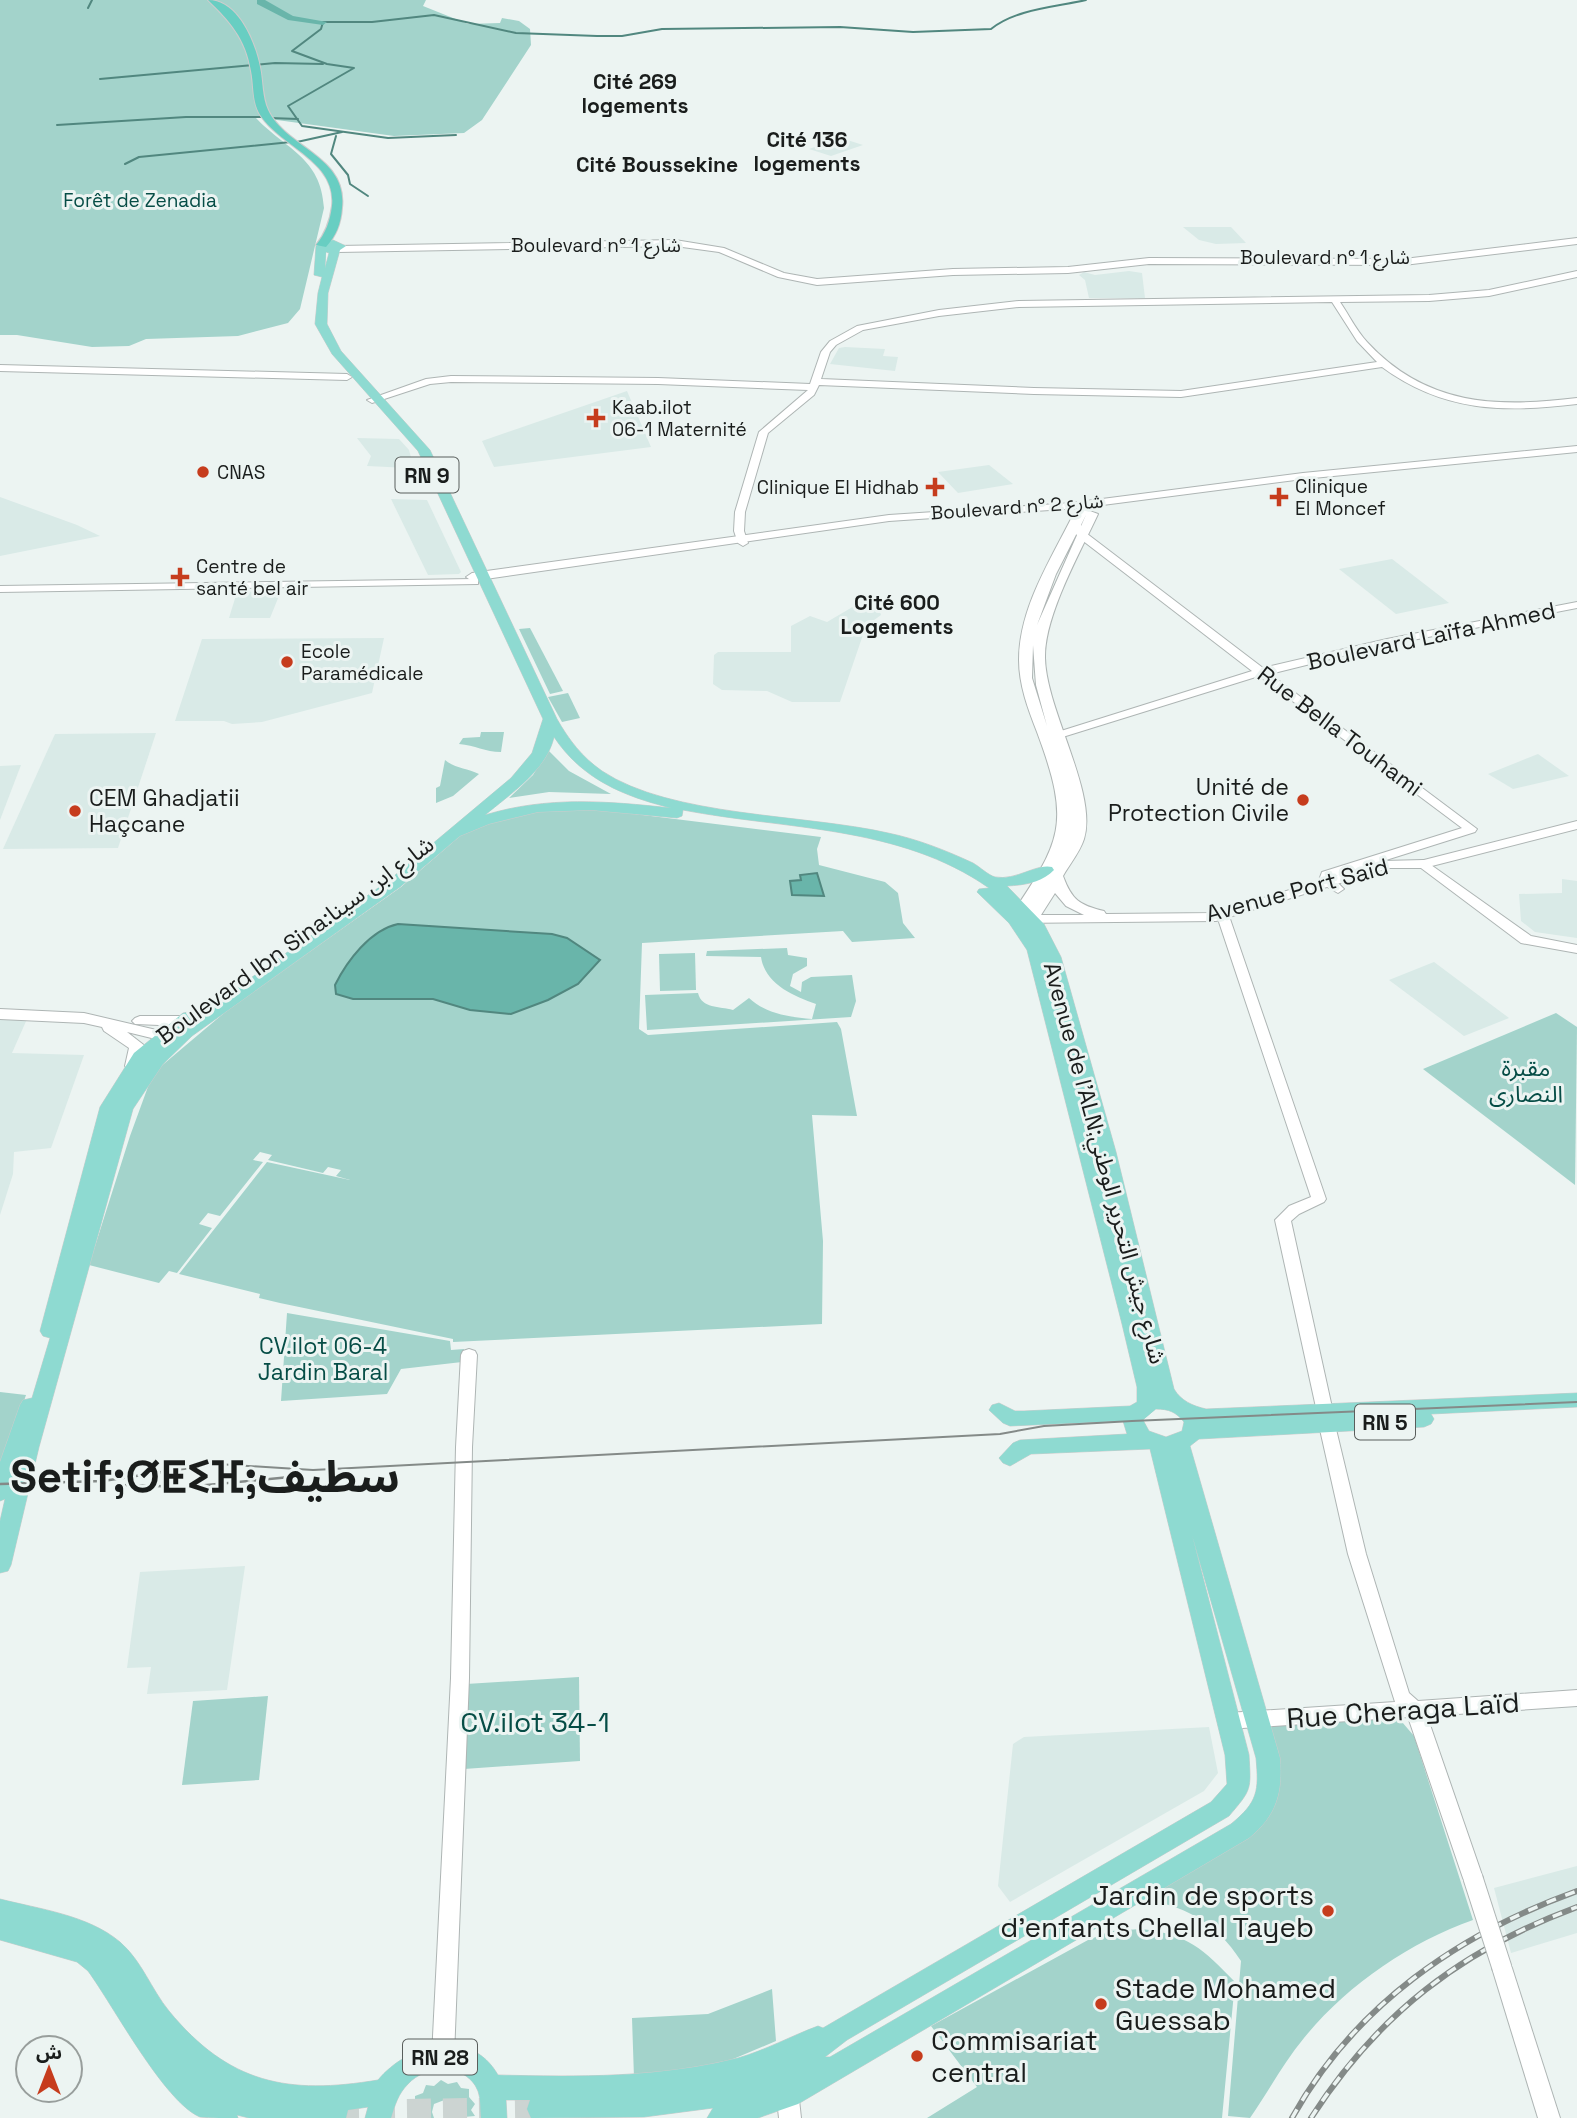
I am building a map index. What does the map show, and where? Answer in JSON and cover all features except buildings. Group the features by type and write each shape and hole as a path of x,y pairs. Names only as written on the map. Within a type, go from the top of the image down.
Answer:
{"highway":[{"name":"RN 9","path":"212,0 232,15 251,51 256,69 258,101 270,121 325,166 335,181 339,207 330,233 333,247"},
{"name":"RN 9","path":"221,0 242,20 263,65 265,92 279,121 290,134 327,160 343,181 348,203 333,247"}],"main road":[{"name":"Boulevard n° شارع 1","path":"333,247 675,243 721,250 781,275 817,282 1149,261 1404,262 1577,239"},
{"name":"RN 9","path":"333,247 312,326 347,377 376,399 415,447 475,579 561,756 597,783 645,804"},
{"path":"333,247 323,293 321,324 335,352 376,399"},
{"name":"Boulevard n° شارع 2","path":"475,579 922,514 1085,514 1226,490 1577,452"},
{"name":"Boulevard n° شارع 2","path":"741,541 933,517 1056,510 1085,514"},
{"path":"1026,920 1052,874 1063,837 1065,815 1050,738 1026,678 1024,661 1028,630 1085,514"},
{"name":"RN 9","path":"547,723 576,757 601,776 686,810"},
{"path":"452,829 482,810 533,764 545,743 547,723"},
{"path":"452,829 521,766 547,723"},
{"path":"482,810 548,797 645,804 686,810"},
{"path":"452,829 505,811 557,804 686,810"},
{"name":"Avenue de l'ALN;شارع جيش التحرير الوطني","path":"686,810 877,835 953,860 991,882 1049,948 1080,1048 1174,1429 1268,1758 1271,1781 1267,1802 1259,1816 1240,1831 835,2069 783,2086"},
{"name":"Avenue de l'ALN;شارع جيش التحرير الوطني","path":"686,810 885,843 954,871 1026,920 1047,992 1147,1387 1134,1429 1174,1429"},
{"name":"Boulevard Ibn Sina:شارع ابن سينا","path":"0,1565 6,1490 36,1391 105,1118 133,1066 175,1032 452,829"},
{"path":"1418,864 1526,940 1577,949"},
{"name":"Avenue Port Saïd","path":"1026,920 1224,919 1418,864"},
{"path":"991,882 1017,882 1052,874"},
{"path":"1052,874 1059,891 1075,906 1097,914 1129,919"},
{"name":"Avenue Port Saïd","path":"1026,920 1224,919"},
{"path":"0,1014 169,1023 175,1032"},
{"path":"84,1018 175,1032"},
{"path":"84,1018 131,1040 137,1046 133,1066"},
{"name":"Boulevard Ibn Sina:شارع ابن سينا","path":"6,1490 75,1286 124,1109 175,1032"},
{"name":"RN 5","path":"1010,1458 1020,1448 1031,1446 1174,1429 1577,1400"},
{"path":"999,1409 1010,1418 1024,1419 1141,1409 1159,1401 1174,1429"},
{"name":"RN 5","path":"1326,1419 1577,1412"},
{"name":"Avenue de l'ALN;شارع جيش التحرير الوطني","path":"783,2086 838,2032 1220,1809 1239,1787 1237,1755 1228,1721 1174,1429"},
{"path":"0,1910 99,1939 118,1953 131,1971 148,2022 173,2079 205,2107 225,2118"},
{"path":"0,1929 84,1953 148,2022 172,2055 203,2086 226,2100 249,2108 335,2112"},
{"path":"148,2022 198,2062 250,2092 312,2099 350,2099 384,2092"},
{"name":"RN 28","path":"377,2118 384,2092 406,2068 417,2061 443,2056 474,2065 492,2087 496,2104 494,2118"},
{"path":"492,2087 561,2088 704,2079 741,2070 783,2086"},
{"path":"540,2109 644,2104 783,2086"},
{"path":"720,2118 783,2086"}],"street":[{"path":"741,541 740,512 764,432 811,393 826,352 846,335 860,328 939,313 1019,304 1429,298 1489,293 1577,274"},
{"path":"1334,299 1362,343 1416,388 1452,401 1503,406 1577,401"},
{"path":"376,399 429,381 451,379 658,381 1181,394 1384,364"},
{"path":"0,368 347,377"},
{"name":"Rue Bella Touhami","path":"1085,514 1262,672 1471,829 1326,875 1325,880 1334,886"},
{"path":"0,589 475,579"},
{"name":"Boulevard Laïfa Ahmed","path":"1050,738 1262,672 1387,642 1577,605"},
{"path":"1418,864 1577,825"},
{"path":"1224,919 1319,1199 1286,1215 1283,1220 1357,1553 1401,1697 1415,1709 1473,1878 1549,2118"},
{"path":"443,2056 456,1775 469,1355"},
{"name":"Rue Cheraga Laïd","path":"1228,1721 1577,1698"}],"shaded area":[{"path":"841,138 863,145 831,156 809,149"},
{"path":"1183,227 1231,227 1246,243 1216,244 1199,240"},
{"path":"1129,271 1142,273 1145,298 1089,298 1085,280 1079,275 1084,272 1095,275"},
{"path":"839,348 885,349 883,356 898,357 895,371 830,364"},
{"name":"Kaab.ilot 06-1 Maternité","path":"627,391 651,447 494,467 482,441"},
{"path":"357,438 399,439 409,450 413,465 408,468 367,466 371,456"},
{"path":"989,465 1013,484 958,493 938,472"},
{"path":"0,497 77,525 100,536 0,556"},
{"path":"391,499 427,500 461,572 459,574 428,575"},
{"path":"1392,559 1449,603 1396,614 1339,569"},
{"path":"281,591 270,618 229,618 237,592"},
{"path":"861,602 879,609 881,615 866,626 840,702 792,702 767,691 722,690 713,684 714,655 718,652 791,652 791,626 810,616 827,622"},
{"name":"Ecole Paramédicale","path":"384,638 372,693 262,722 232,724 224,721 175,721 202,639"},
{"name":"CEM Ghadjatii Haçcane","path":"156,733 118,848 3,849 55,734"},
{"path":"1538,754 1569,776 1513,789 1488,774"},
{"path":"21,765 0,820 0,766"},
{"path":"817,873 824,896 792,895 790,881 801,880 800,875"},
{"path":"1562,879 1577,881 1577,938 1535,932 1521,921 1519,894 1562,893"},
{"path":"398,924 552,934 567,938 600,960 578,984 548,1000 511,1014 470,1010 433,999 353,999 336,994 335,985 360,948 378,933"},
{"path":"1434,962 1509,1018 1464,1036 1389,980"},
{"path":"0,1018 27,1019 12,1053 84,1055 51,1148 14,1152 13,1174 0,1215"},
{"path":"245,1566 227,1690 147,1694 151,1667 127,1668 140,1572"},
{"path":"1209,1727 1218,1773 1204,1791 1010,1902 998,1886 1013,1744 1024,1737"},
{"path":"1577,1866 1577,1933 1511,1953 1494,1888"}],"green space":[{"name":"Forêt de Zenadia","path":"0,0 426,0 423,6 468,24 500,23 502,18 519,21 530,29 531,45 482,120 464,133 394,136 255,117 309,165 321,191 324,208 300,309 288,323 238,336 146,339 129,346 92,347 17,335 0,335"},
{"path":"530,628 563,691 550,694 519,629"},
{"path":"568,693 580,718 562,722 548,697"},
{"path":"481,732 504,732 501,752 459,744 463,738 480,737"},
{"path":"548,750 569,771 611,794 549,792 509,798 533,775"},
{"path":"445,760 479,774 453,796 436,803 436,788 440,786"},
{"path":"562,805 821,837 817,849 819,865 885,882 898,893 903,923 915,938 852,942 843,931 642,943 639,1029 648,1035 837,1022 841,1029 857,1116 812,1115 823,1241 822,1324 453,1342 453,1339 259,1298 260,1294 179,1274 267,1162 350,1180 336,1176 341,1170 328,1167 323,1173 268,1160 272,1155 260,1152 253,1160 263,1162 220,1216 208,1213 199,1224 212,1228 177,1273 169,1271 159,1283 89,1265 153,1073 230,1008 401,887 468,829"},
{"path":"787,948 788,955 807,958 807,966 793,974 790,986 801,992 802,982 811,977 852,975 856,1001 851,1017 647,1030 645,995 698,993 707,1004 733,1010 749,998 770,1011 812,1019 816,1004 781,988 768,975 761,957 706,956 707,951"},
{"path":"695,953 696,990 660,991 659,954"},
{"name":"مقبرة النصارى","path":"1556,1013 1577,1027 1575,1185 1423,1069"},
{"name":"CV.ilot 06-4 Jardin Baral","path":"287,1313 450,1341 451,1350 464,1349 462,1362 401,1369 387,1394 281,1401"},
{"path":"0,1392 26,1395 0,1474"},
{"name":"CV.ilot 34-1","path":"579,1677 580,1761 464,1769 466,1684"},
{"path":"268,1696 259,1780 182,1785 193,1701"},
{"name":"Jardin de sports d'enfants Chellal Tayeb","path":"1396,1715 1414,1736 1473,1920 1426,1940 1359,1984 1304,2038 1250,2118 1228,2116 1241,1961 1221,1936 1197,1917 1170,1905 1138,1899 1259,1827 1264,1724"},
{"name":"Stade Mohamed Guessab","path":"1141,1929 1171,1935 1194,1945 1235,1982 1222,2118 927,2118 977,2087 931,2026 1088,1940 1111,1931"},
{"path":"772,1989 776,2041 712,2068 634,2078 632,2018 708,2014"},
{"path":"441,2080 448,2084 457,2082 461,2088 469,2089 469,2097 475,2104 471,2110 475,2116 452,2118 456,2107 447,2099 434,2104 434,2118 414,2118 410,2111 415,2105 415,2096 423,2093 426,2085 434,2086"}],"waterway":[{"path":"88,8 92,0"},
{"path":"261,0 260,2 291,18 323,22"},
{"path":"297,119 288,106 354,68 327,64 292,51 321,29 323,22 372,22 434,15 516,33 597,36 622,36 662,29 840,27 913,32 991,29 1024,13 1086,0"},
{"path":"100,79 275,63 323,64"},
{"path":"57,125 186,117 263,117"},
{"path":"270,118 297,119"},
{"path":"297,119 302,126 388,138 456,135"},
{"path":"297,142 342,132"},
{"path":"336,136 331,154 348,175 350,184 368,196"},
{"path":"125,164 139,157 291,142"}],"tunnel":[{"path":"335,2112 540,2109"}],"tram line":[{"path":"150,1474 218,1464 313,1470 1000,1434 1044,1426 1132,1421 1577,1402"},
{"path":"0,1484 103,1481 162,1472"},
{"path":"126,1485 186,1487 290,1477"}],"railway":[{"path":"1292,2118 1317,2078 1346,2041 1378,2008 1413,1979 1451,1952 1491,1929 1577,1891"},
{"path":"1311,2118 1365,2047 1394,2017 1426,1990 1496,1943 1577,1907"}],"place":[{"name":"Kaab.ilot 06-1 Maternité","path":"596,418"},
{"name":"CNAS","path":"203,472"},
{"name":"Clinique El Hidhab","path":"935,487"},
{"name":"Clinique El Moncef","path":"1279,497"},
{"name":"Centre de santé bel air","path":"180,577"},
{"name":"Ecole Paramédicale","path":"287,662"},
{"name":"Unité de Protection Civile","path":"1303,800"},
{"name":"CEM Ghadjatii Haçcane","path":"75,811"},
{"name":"Jardin de sports d'enfants Chellal Tayeb","path":"1328,1911"},
{"name":"Stade Mohamed Guessab","path":"1101,2004"},
{"name":"Commisariat central","path":"917,2056"}],"district":[{"name":"Cité 269 logements","path":"635,93"},
{"name":"Cité 136 logements","path":"807,151"},
{"name":"Cité Boussekine","path":"657,164"},
{"name":"Cité 600 Logements","path":"897,614"},
{"name":"Setif;ⵚⵟⵉⴼ;سطيف","path":"205,1477"}]}
